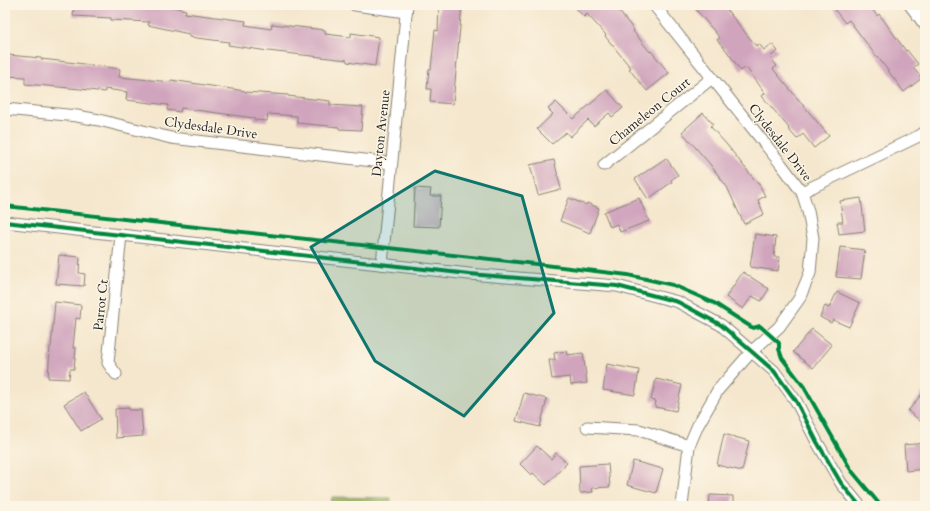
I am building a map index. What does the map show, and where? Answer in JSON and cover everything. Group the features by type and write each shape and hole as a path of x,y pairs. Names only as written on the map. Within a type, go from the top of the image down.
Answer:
{"street":[{"path":"355,5 407,8"},
{"name":"Clydesdale Drive","path":"654,5 802,192 808,211 813,238 810,273 799,299 779,326 752,352 718,390 698,425 689,446 682,506"},
{"path":"910,5 925,25"},
{"name":"Dayton Avenue","path":"382,264 407,8"},
{"name":"Chameleon Court","path":"604,165 712,78"},
{"name":"Clydesdale Drive","path":"5,108 77,116 171,138 392,163"},
{"path":"802,192 925,132"},
{"path":"5,222 468,274 617,286 678,302 721,326 774,371 796,402 841,483 860,506"},
{"name":"Parrot Ct","path":"116,374 108,362 121,235"},
{"path":"587,427 639,430 689,446"}],"highlighted area":[{"path":"435,171 522,196 554,313 464,416 375,361 311,247"}],"green space":[{"path":"332,497 391,498 390,506 331,506"}],"building":[{"path":"74,5 163,5 186,10 185,13 246,21 245,25 271,29 272,24 325,30 325,34 351,37 351,33 379,37 375,66 347,62 347,60 228,45 229,42 189,37 189,34 148,25 149,22 73,16"},
{"path":"439,5 462,5 453,104 430,102 431,89 427,89 429,69 431,69 435,30 438,31"},
{"path":"573,5 614,5 634,30 633,31 669,73 647,91 629,69 631,68 605,36 606,35 587,14 584,17"},
{"path":"692,5 723,5 756,46 759,44 764,50 772,44 778,51 770,57 777,66 773,69 829,136 814,148 803,134 797,139 762,96 765,93 746,67 741,71 717,40 720,38"},
{"path":"831,5 869,5 877,16 879,14 906,51 907,50 918,64 913,68 922,78 904,92 849,20 845,23"},
{"path":"8,55 120,69 119,77 171,82 171,80 245,92 288,95 330,101 330,105 363,107 361,130 339,129 339,127 297,123 297,116 268,114 267,121 181,108 180,112 167,110 168,105 126,100 127,92 105,89 105,92 25,84 25,77 6,76"},
{"path":"607,90 623,108 612,117 609,113 594,126 588,120 570,137 566,132 552,144 537,129 553,114 548,109 556,102 573,119"},
{"path":"703,113 713,124 710,126 759,184 765,196 758,200 764,214 744,224 727,187 709,163 682,132"},
{"path":"666,158 678,175 671,180 672,182 648,199 635,179"},
{"path":"554,160 561,189 538,195 530,165"},
{"path":"415,188 431,189 430,196 441,196 439,227 413,226"},
{"path":"569,198 586,205 587,203 599,208 590,233 560,221"},
{"path":"639,198 649,221 620,232 617,224 610,227 604,212"},
{"path":"861,198 865,231 839,234 837,222 843,222 840,201"},
{"path":"755,234 776,237 774,257 780,257 778,271 750,267"},
{"path":"840,247 865,250 861,279 836,277"},
{"path":"59,255 80,257 79,273 85,274 84,286 56,284"},
{"path":"743,272 769,289 761,301 752,296 743,309 726,297"},
{"path":"837,292 860,303 849,327 833,320 831,323 820,317 825,306 829,308"},
{"path":"55,302 81,305 80,319 76,318 73,348 76,348 74,369 70,369 69,379 48,378"},
{"path":"812,329 832,345 813,368 793,352"},
{"path":"566,351 567,355 583,353 587,383 571,385 570,377 552,379 549,360 555,360 554,353"},
{"path":"607,364 639,370 635,395 603,390"},
{"path":"656,379 682,385 676,411 655,407 656,401 651,400"},
{"path":"925,390 925,425 908,411"},
{"path":"84,392 101,419 81,431 64,404"},
{"path":"524,393 547,399 540,427 516,421"},
{"path":"129,408 129,410 141,410 143,436 116,438 115,409"},
{"path":"724,434 749,441 742,471 717,465"},
{"path":"925,443 925,469 906,471 904,445"},
{"path":"537,446 551,459 556,453 567,463 546,485 533,473 531,475 520,464"},
{"path":"633,461 663,469 656,493 627,485"},
{"path":"608,464 610,487 592,488 593,492 580,493 579,466"},
{"path":"710,495 733,496 733,506 709,506"}],"cycle path":[{"path":"5,206 545,265 628,275 673,285 714,303 753,328 760,326 779,343 782,358 804,387 851,470 881,506"},
{"path":"5,222 469,274 617,286 678,302 721,325 774,371 796,401 817,442 841,483 860,506"}]}
